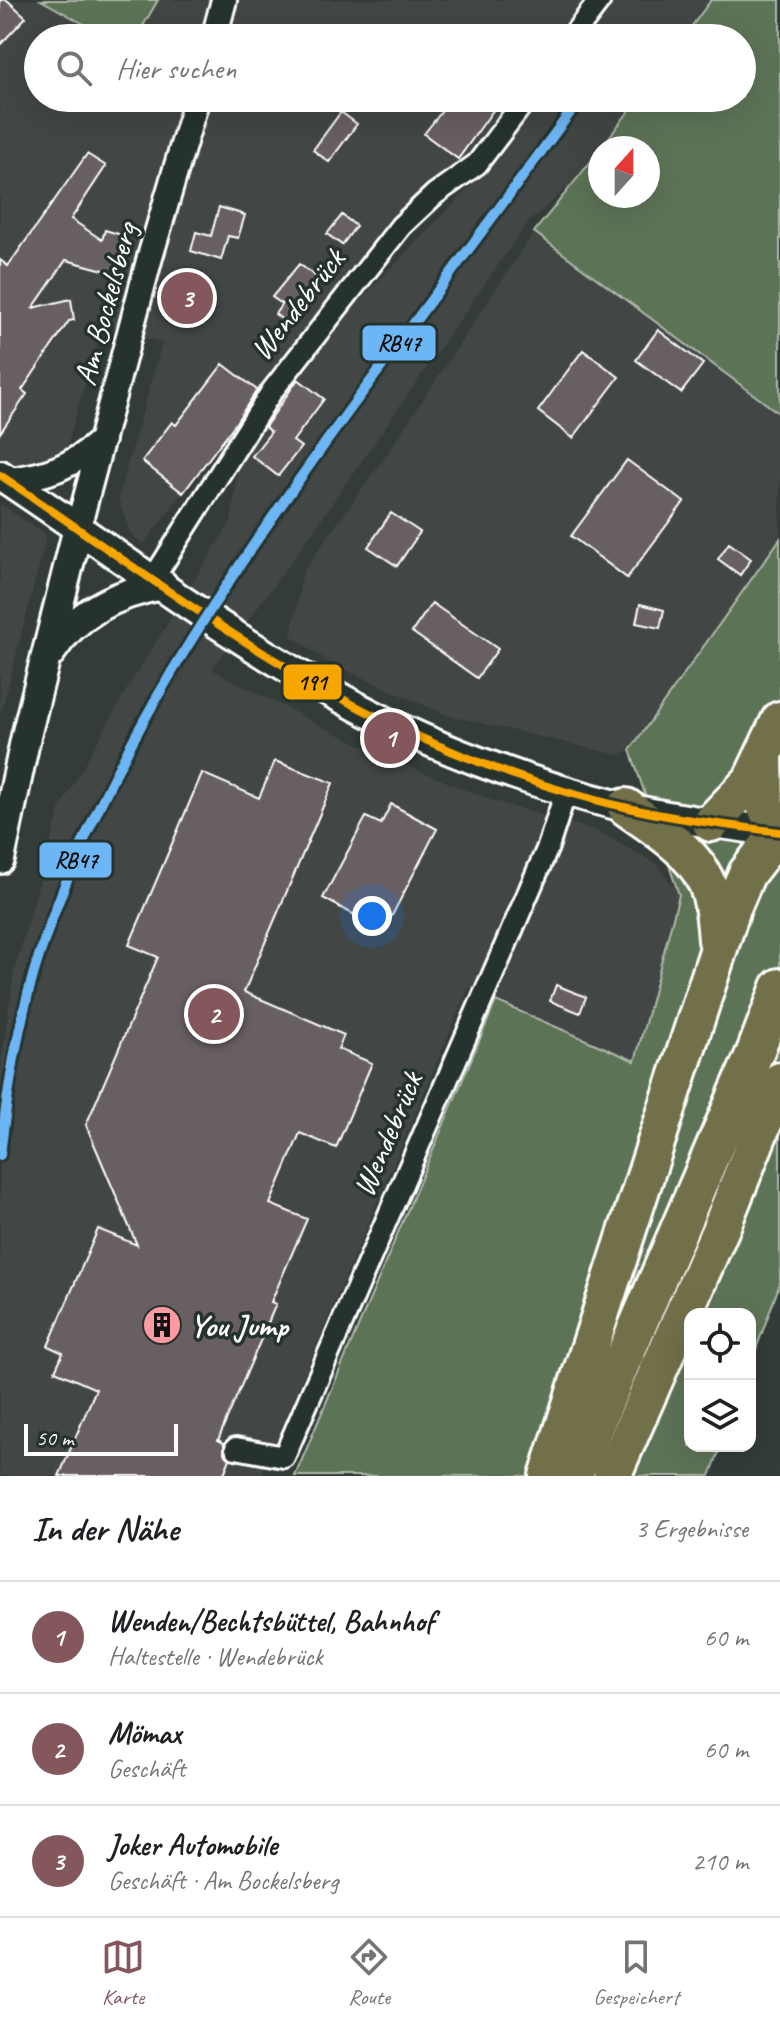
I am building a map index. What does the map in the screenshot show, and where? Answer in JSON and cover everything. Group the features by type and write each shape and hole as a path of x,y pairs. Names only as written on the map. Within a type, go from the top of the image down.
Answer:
{"highway":[{"path":"711,823 751,781 780,720"},
{"path":"548,1476 718,947 747,873 780,832 765,806 764,757"},
{"path":"626,807 694,861 711,895 718,947"},
{"path":"573,1476 751,1064 780,987"},
{"path":"612,1476 721,1228 780,1081"}],"main road":[{"path":"4,478 253,647 395,726 566,791 626,807 780,832"},
{"path":"0,859 78,528"},
{"path":"44,663 70,628 100,605 158,582"}],"street":[{"path":"218,24 224,0"},
{"path":"582,24 600,0"},
{"name":"Am Bockelsberg","path":"78,528 150,257 193,112"},
{"name":"Wendebrück","path":"158,582 272,391 401,226 435,194 477,164 516,112"},
{"path":"4,478 35,478 59,471 102,440"},
{"name":"Wendebrück","path":"236,1448 284,1457 548,847 566,791"}],"shaded area":[{"path":"0,0 711,0 693,24 24,24 24,112 629,112 611,136 588,136 588,167 526,225 292,561 212,669 390,759 494,801 597,831 657,864 679,895 635,1061 469,987 262,1473 269,1476 0,1476 0,1074 14,971 61,806 130,684 231,521 238,467 260,410 309,352 472,185 426,185 381,233 143,545 130,533 118,498 162,343 105,325 68,443 57,459 35,468 12,465 0,482"},
{"path":"534,232 780,414 780,539 630,750 618,755 446,715 330,663 291,636 303,571 384,458"},
{"path":"0,504 43,532 46,539 0,717"}],"green space":[{"path":"41,0 158,0 144,24 84,24"},
{"path":"711,0 780,0 780,414 534,232 588,165 588,208 660,208 660,136 610,136 628,112 756,112 756,24 693,24"},
{"path":"780,539 780,1283 756,1349 756,1308 684,1308 684,1452 719,1452 710,1476 295,1476 496,1001 635,1061 679,895 630,750"}],"building":[{"path":"0,0 7,0 26,17 0,45"},
{"path":"341,112 357,124 329,162 313,150"},
{"path":"441,112 492,112 458,159 424,134"},
{"path":"87,154 106,166 71,219 102,240 105,230 125,236 115,273 66,260 33,308 71,299 74,320 69,321 22,390 27,394 0,433 0,260 8,266"},
{"path":"219,207 245,215 238,238 228,236 221,260 191,251 196,232 211,236"},
{"path":"342,215 356,226 342,245 327,234"},
{"path":"299,264 322,281 299,317 297,315 289,325 275,314 282,304 272,297"},
{"path":"178,284 202,290 196,312 172,306"},
{"path":"658,330 703,364 681,393 636,360"},
{"path":"583,350 619,377 573,438 538,411"},
{"path":"223,364 257,390 183,493 142,461 172,422 176,425"},
{"path":"298,379 324,399 293,441 301,447 278,476 252,456 271,432 265,427"},
{"path":"627,460 684,502 627,578 571,536"},
{"path":"391,513 420,532 397,566 368,547"},
{"path":"729,543 751,559 740,575 718,559"},
{"path":"432,603 498,649 477,678 412,632"},
{"path":"640,604 664,610 660,628 636,623"},
{"path":"275,761 333,783 244,992 344,1035 338,1049 372,1063 336,1148 300,1133 270,1204 307,1219 271,1302 276,1304 218,1440 224,1443 224,1453 230,1459 223,1476 59,1476 96,1389 55,1371 63,1353 48,1346 98,1229 137,1245 86,1125 158,957 129,945 202,773 259,798"},
{"path":"391,804 437,829 384,931 323,898 366,817 381,824"},
{"path":"556,985 586,997 580,1013 550,1001"}],"transit line":[{"name":"RB47","path":"0,1155 15,1055 39,956 66,881 134,739 173,670 258,538 571,112"},
{"name":"191","path":"0,475 248,644 406,731 492,767 582,796 676,818 780,832"}],"place":[{"name":"Joker Automobile","path":"187,298"},
{"name":"Wenden/Bechtsbüttel, Bahnhof","path":"390,738"},
{"name":"Mömax","path":"214,1014"},
{"name":"You Jump","path":"162,1325"}]}
